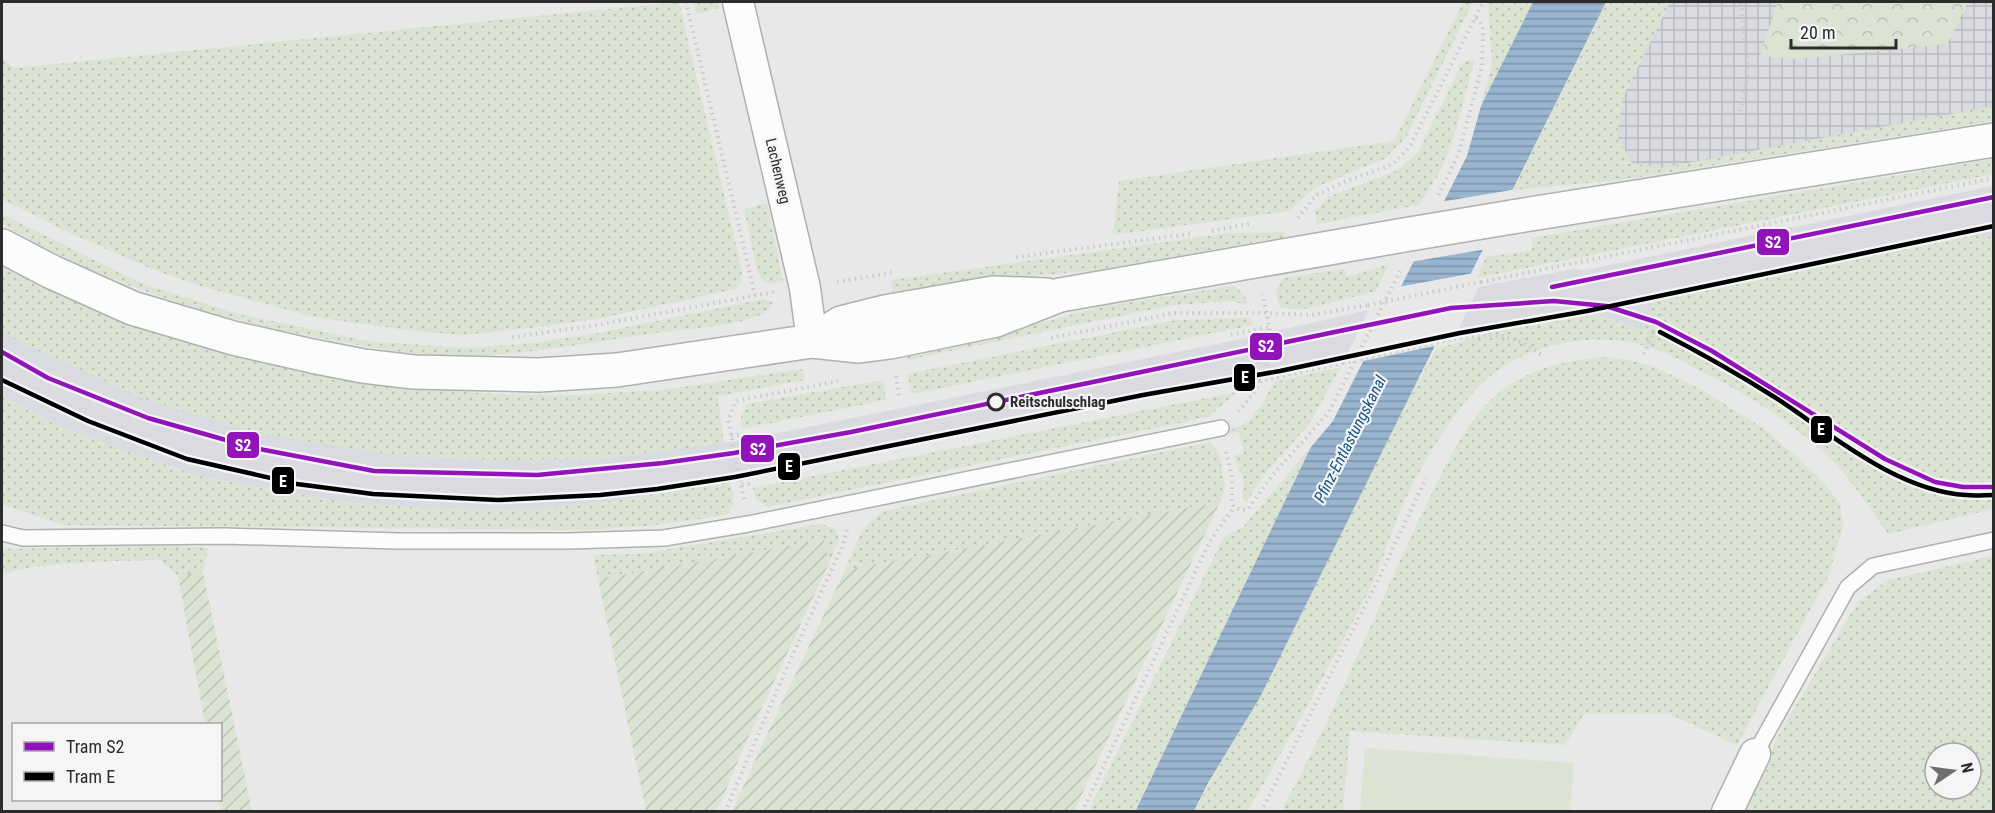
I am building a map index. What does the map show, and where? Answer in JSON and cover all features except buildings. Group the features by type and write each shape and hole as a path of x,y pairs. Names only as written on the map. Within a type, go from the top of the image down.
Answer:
{"street":[{"name":"Lachenweg","path":"738,2 805,288 812,341"},
{"path":"2,246 52,272 132,308 186,325 312,356 363,366 414,372 539,375 617,370 812,341 841,323 885,312 993,293 1060,295 1512,217 1994,140"},
{"path":"1726,812 1755,754"}],"lane":[{"path":"2,533 23,538 224,536 398,541 569,541 664,538 748,524 1221,428"},
{"path":"1755,754 1848,587 1873,566 1994,540"}],"path":[{"path":"686,2 755,295"},
{"path":"1288,219 1297,218 1316,195 1393,164 1410,146 1483,2"},
{"path":"1740,111 1748,72 1742,2"},
{"path":"1433,205 1459,153 1482,66 1483,26 1475,17"},
{"path":"1402,267 1329,412 1271,477 1248,509 1241,510 1234,507 1230,500 1231,469 1221,428 1247,403 1263,381 1271,345 1266,313 1312,315 1368,305 1481,282 1994,178"},
{"path":"1206,232 1258,223"},
{"path":"1008,258 1196,234"},
{"path":"509,338 902,272"},
{"path":"1644,354 1663,309"},
{"path":"1231,335 1269,327"},
{"path":"1236,386 1486,334 1517,339 1544,357"},
{"path":"895,370 899,397"},
{"path":"748,524 728,420 736,400 812,385"},
{"path":"731,436 743,434"},
{"path":"1261,812 1380,576 1426,478"},
{"path":"742,485 753,483"},
{"path":"725,812 784,674 843,545 857,501"},
{"path":"1082,812 1210,541 1234,507"}],"shaded area":[{"path":"1670,2 1778,2 1761,56 1947,44 1968,2 1993,2 1993,109 1661,168 1632,163 1617,136 1623,97"},
{"path":"1993,186 1993,237 1967,234 1856,256 1644,331 1600,316 1578,316 1455,336 1479,287 1574,269 1585,270"},
{"path":"1369,310 1345,359 628,499 532,510 425,508 343,502 198,476 64,429 2,396 2,331 24,344 394,455 504,460 605,458 744,440 1232,341"}],"green space":[{"path":"679,2 742,271 741,283 735,289 597,319 530,328 464,335 414,331 314,317 197,285 147,267 72,234 2,199 2,59 15,68"},
{"path":"693,2 718,2 719,8 697,14"},
{"path":"1463,2 1473,2 1406,137 1384,159 1316,187 1289,211 1113,235 1119,181 1394,141"},
{"path":"1488,2 1533,2 1481,106 1492,65"},
{"path":"1606,2 1670,2 1623,97 1617,136 1632,163 1661,168 1993,106 1993,121 1621,180 1513,190"},
{"path":"1778,2 1968,2 1947,44 1797,59 1760,56"},
{"path":"1475,59 1451,147 1437,177 1419,205 1317,224 1315,211 1328,197 1398,170 1418,152 1463,62"},
{"path":"1993,159 1993,174 1477,278 1486,257 1532,250 1532,238"},
{"path":"767,203 783,282 763,282 758,274 744,209"},
{"path":"2,214 141,283 238,314 367,341 466,348 534,343 598,333 764,299 773,302 761,315 735,323 566,347 469,356 406,352 298,334 166,299 82,265 41,245 2,223"},
{"path":"1285,232 1285,237 1091,271 988,279 893,296 891,280 1230,233"},
{"path":"1967,234 1993,237 1993,509 1888,534 1850,481 1810,440 1779,417 1727,385 1667,354 1636,343 1589,340 1566,342 1543,348 1501,368 1483,382 1462,405 1441,436 1407,496 1366,596 1248,811 1194,812 1259,697 1390,435 1436,349 1492,332 1578,316 1600,316 1644,331 1653,299"},
{"path":"1389,264 1376,291 1307,309 1281,308 1277,300 1279,285 1284,278 1345,269 1346,277"},
{"path":"2,267 76,302 121,320 205,347 293,369 381,386 496,394 575,395 662,390 803,369 805,380 718,396 724,443 605,458 504,460 394,455 253,432 142,398 24,344 2,331"},
{"path":"1233,286 1248,301 1245,304 1230,301 1173,305 907,360 902,354 991,336 1100,307"},
{"path":"1249,318 1253,325 912,394 907,374 1176,320"},
{"path":"1602,357 1624,359 1653,366 1702,390 1763,428 1816,474 1840,503 1843,527 1828,577 1737,745 1670,714 1584,714 1565,745 1350,731 1343,811 1281,811 1340,695 1399,563 1452,453 1472,422 1495,396 1522,378 1553,366"},
{"path":"1341,367 1310,423 1264,475 1247,501 1242,499 1244,483 1234,456 1244,453 1239,432 1229,434 1230,430 1248,422 1264,401 1274,382"},
{"path":"883,380 886,400 742,429 741,417 747,404"},
{"path":"1237,392 1208,417 767,507 756,499 753,488"},
{"path":"2,396 64,429 198,476 343,502 425,508 533,510 628,499 730,480 734,503 727,515 657,525 589,530 62,525 2,504"},
{"path":"1210,442 1219,453 1225,487 1220,502 845,570 862,530 883,511"},
{"path":"1311,447 1135,811 1088,812 1223,538 1243,527"},
{"path":"1220,502 1074,811 732,811 845,570"},
{"path":"822,524 836,530 839,539 829,563 824,540 598,579 593,555 640,554"},
{"path":"824,540 829,563 746,742 717,811 646,811 598,579"},
{"path":"159,545 208,548 203,572 178,576 160,560 59,564 20,569 2,574 2,549"},
{"path":"1993,556 1993,811 1744,812 1779,734 1858,602 1888,580"},
{"path":"203,572 252,811 221,811 219,801 222,801 222,723 205,723 178,576"},
{"path":"1365,748 1574,763 1570,811 1360,811"}],"water":[{"name":"Pfinz-Entlastungskanal","path":"1533,2 1606,2 1259,699 1208,783 1194,811 1135,812 1311,447 1333,421 1467,156 1481,106"}],"pier":[{"path":"1517,189 1487,249 1410,262 1440,202"},
{"path":"1474,273 1439,345 1359,362 1398,287"}],"tram line":[{"name":"S2","path":"1552,287 1994,197"},
{"name":"E","path":"2,380 88,421 187,459 297,484 373,494 498,500 600,495 735,477 1143,395 1280,371 1460,333 1587,311 1994,226"},
{"name":"S2","path":"2,352 48,378 148,418 254,448 374,471 537,475 663,463 734,453 851,432 1451,308 1554,301 1606,306 1656,322 1712,351 1885,459 1935,482 1963,487 1994,487"},
{"name":"E","path":"1660,332 1762,389 1890,472 1940,491 1969,495 1994,495"}],"place":[{"name":"Reitschulschlag","path":"996,402"}]}
